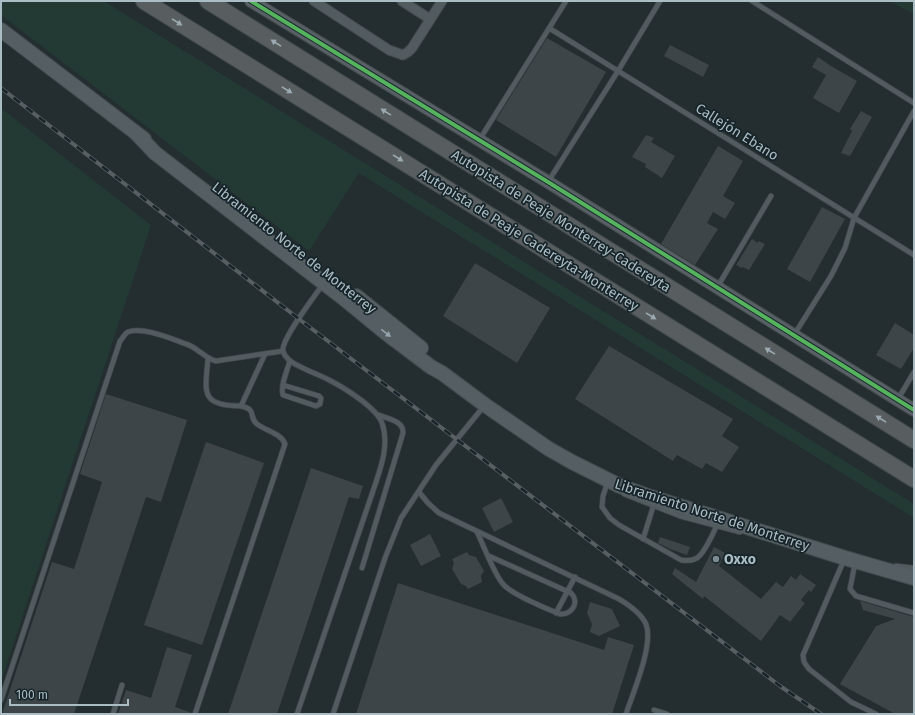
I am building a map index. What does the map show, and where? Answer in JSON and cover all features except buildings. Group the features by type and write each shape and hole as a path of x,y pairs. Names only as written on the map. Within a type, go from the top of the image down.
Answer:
{"highway":[{"name":"Autopista de Peaje Cadereyta-Monterrey","path":"144,1 914,479"},
{"name":"Autopista de Peaje Monterrey-Cadereyta","path":"208,1 914,440"}],"main road":[{"name":"Libramiento Norte de Monterrey","path":"1,30 137,134 176,158 387,320 427,354 442,373"},
{"name":"Libramiento Norte de Monterrey","path":"137,134 155,152 431,368 442,373 549,449 606,484 620,486 655,502 718,523 803,545 914,578"},
{"path":"263,224 278,240 314,269 324,283 335,288 387,320"}],"street":[{"path":"251,1 548,182 914,410"},
{"path":"314,1 389,50 403,55 412,48 442,1"},
{"path":"402,1 430,19"}],"lane":[{"path":"479,141 566,1"},
{"path":"548,182 660,1"},
{"path":"752,1 914,103"},
{"name":"Callejón Ebano","path":"549,28 914,255"},
{"path":"794,336 831,276 845,248 854,218 914,111"},
{"path":"717,287 771,196"},
{"path":"324,283 287,338 283,351 290,361 346,390 379,415 400,424 404,429 362,568"},
{"path":"1,700 120,341 127,332 143,330 190,345 208,359 219,361 283,351"},
{"path":"241,406 265,354"},
{"path":"195,714 285,444 283,440 257,424 254,420 252,411 248,407 221,404 207,396 208,359"},
{"path":"283,385 319,396 321,398 320,404 316,406 283,395 281,391 290,361"},
{"path":"898,399 914,372"},
{"path":"333,714 393,537 401,518 436,465 485,405"},
{"path":"296,714 380,468 385,441 382,422 379,415"},
{"path":"549,449 578,471"},
{"path":"606,484 602,508 610,518 619,525 681,560 690,561 697,558 703,551 718,523 746,534"},
{"path":"419,492 428,503 440,513 628,604 642,618 648,633 647,646 626,714"},
{"path":"617,492 655,502 643,539"},
{"path":"477,532 499,578 505,587 512,592 560,614 567,614 572,611 575,600 574,596 568,591 489,556"},
{"path":"753,535 803,545"},
{"path":"850,560 850,589 856,596 914,613"},
{"path":"850,560 803,655 804,662 809,669 851,702 876,714"},
{"path":"880,568 893,566 914,568"},
{"path":"556,612 574,577"},
{"path":"113,714 122,685"},
{"path":"654,710 667,714"}],"green space":[{"path":"1,1 104,1 914,504 914,518 359,173 309,251 1,15"},
{"path":"889,1 914,1 914,14"},
{"path":"1,108 151,225 1,682"}],"railway":[{"path":"1,88 299,319 780,686 821,714"}],"cycle path":[{"path":"251,1 548,182 914,410"}],"place":[{"name":"Oxxo","path":"716,559"}]}
